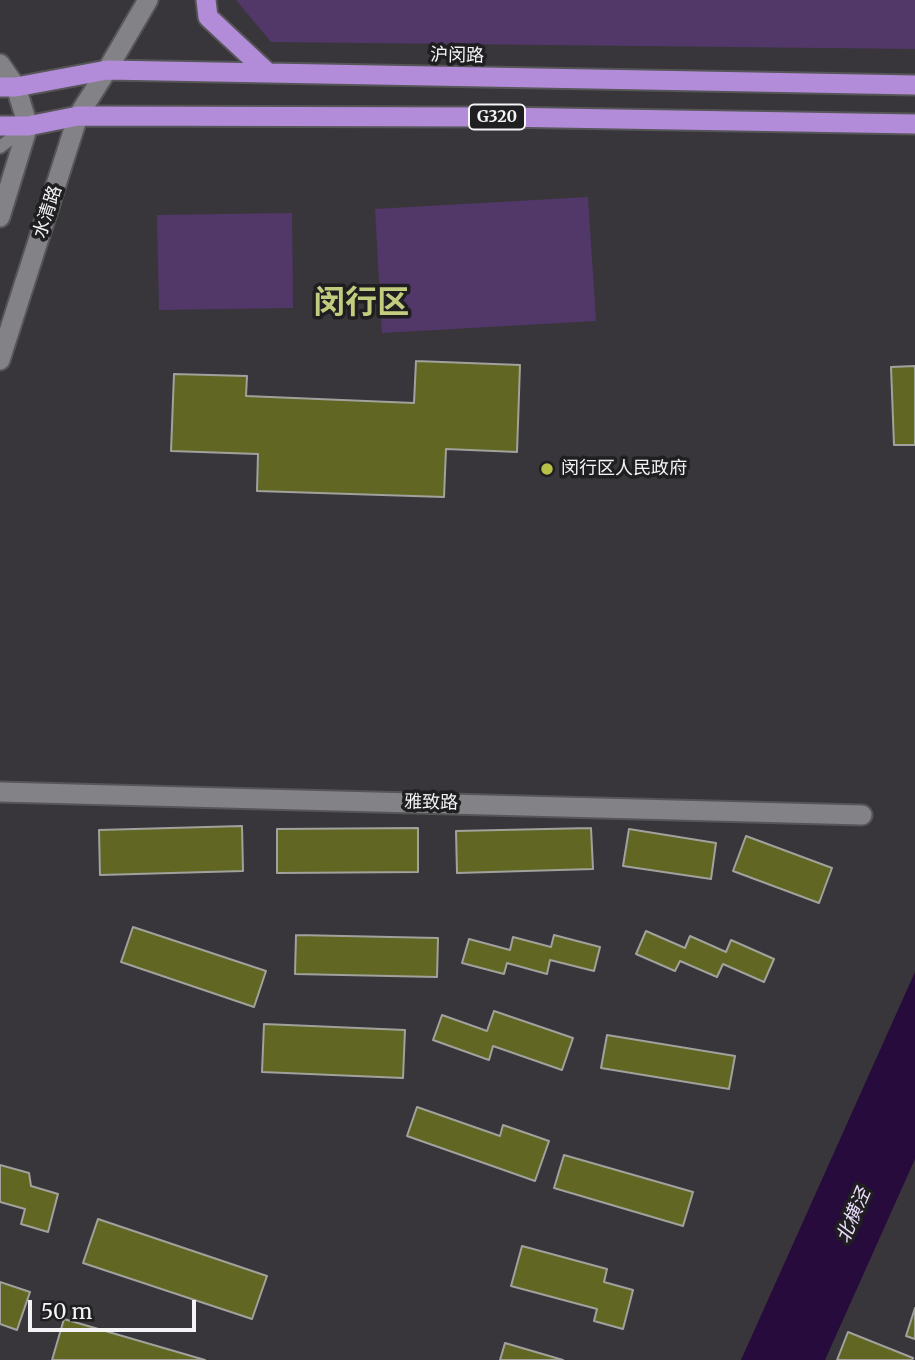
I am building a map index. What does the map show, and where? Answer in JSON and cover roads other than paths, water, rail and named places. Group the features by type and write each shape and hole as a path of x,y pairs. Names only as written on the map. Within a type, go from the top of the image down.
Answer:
{"highway":[{"path":"206,0 208,17 268,73"},
{"name":"沪闵路","path":"5,86 107,70 915,85"},
{"name":"G320","path":"0,126 28,126 79,116 498,117 915,124"}],"street":[{"name":"水清路","path":"0,360 79,116 148,0"},
{"path":"0,64 5,86 28,126 0,217"},
{"name":"雅致路","path":"0,792 862,815"}],"lane":[{"path":"0,147 28,126"}],"water":[{"name":"北横泾","path":"915,972 915,1159 825,1360 741,1360"}],"place":[{"name":"闵行区人民政府","path":"547,469"}],"district":[{"name":"闵行区","path":"361,304"}]}
